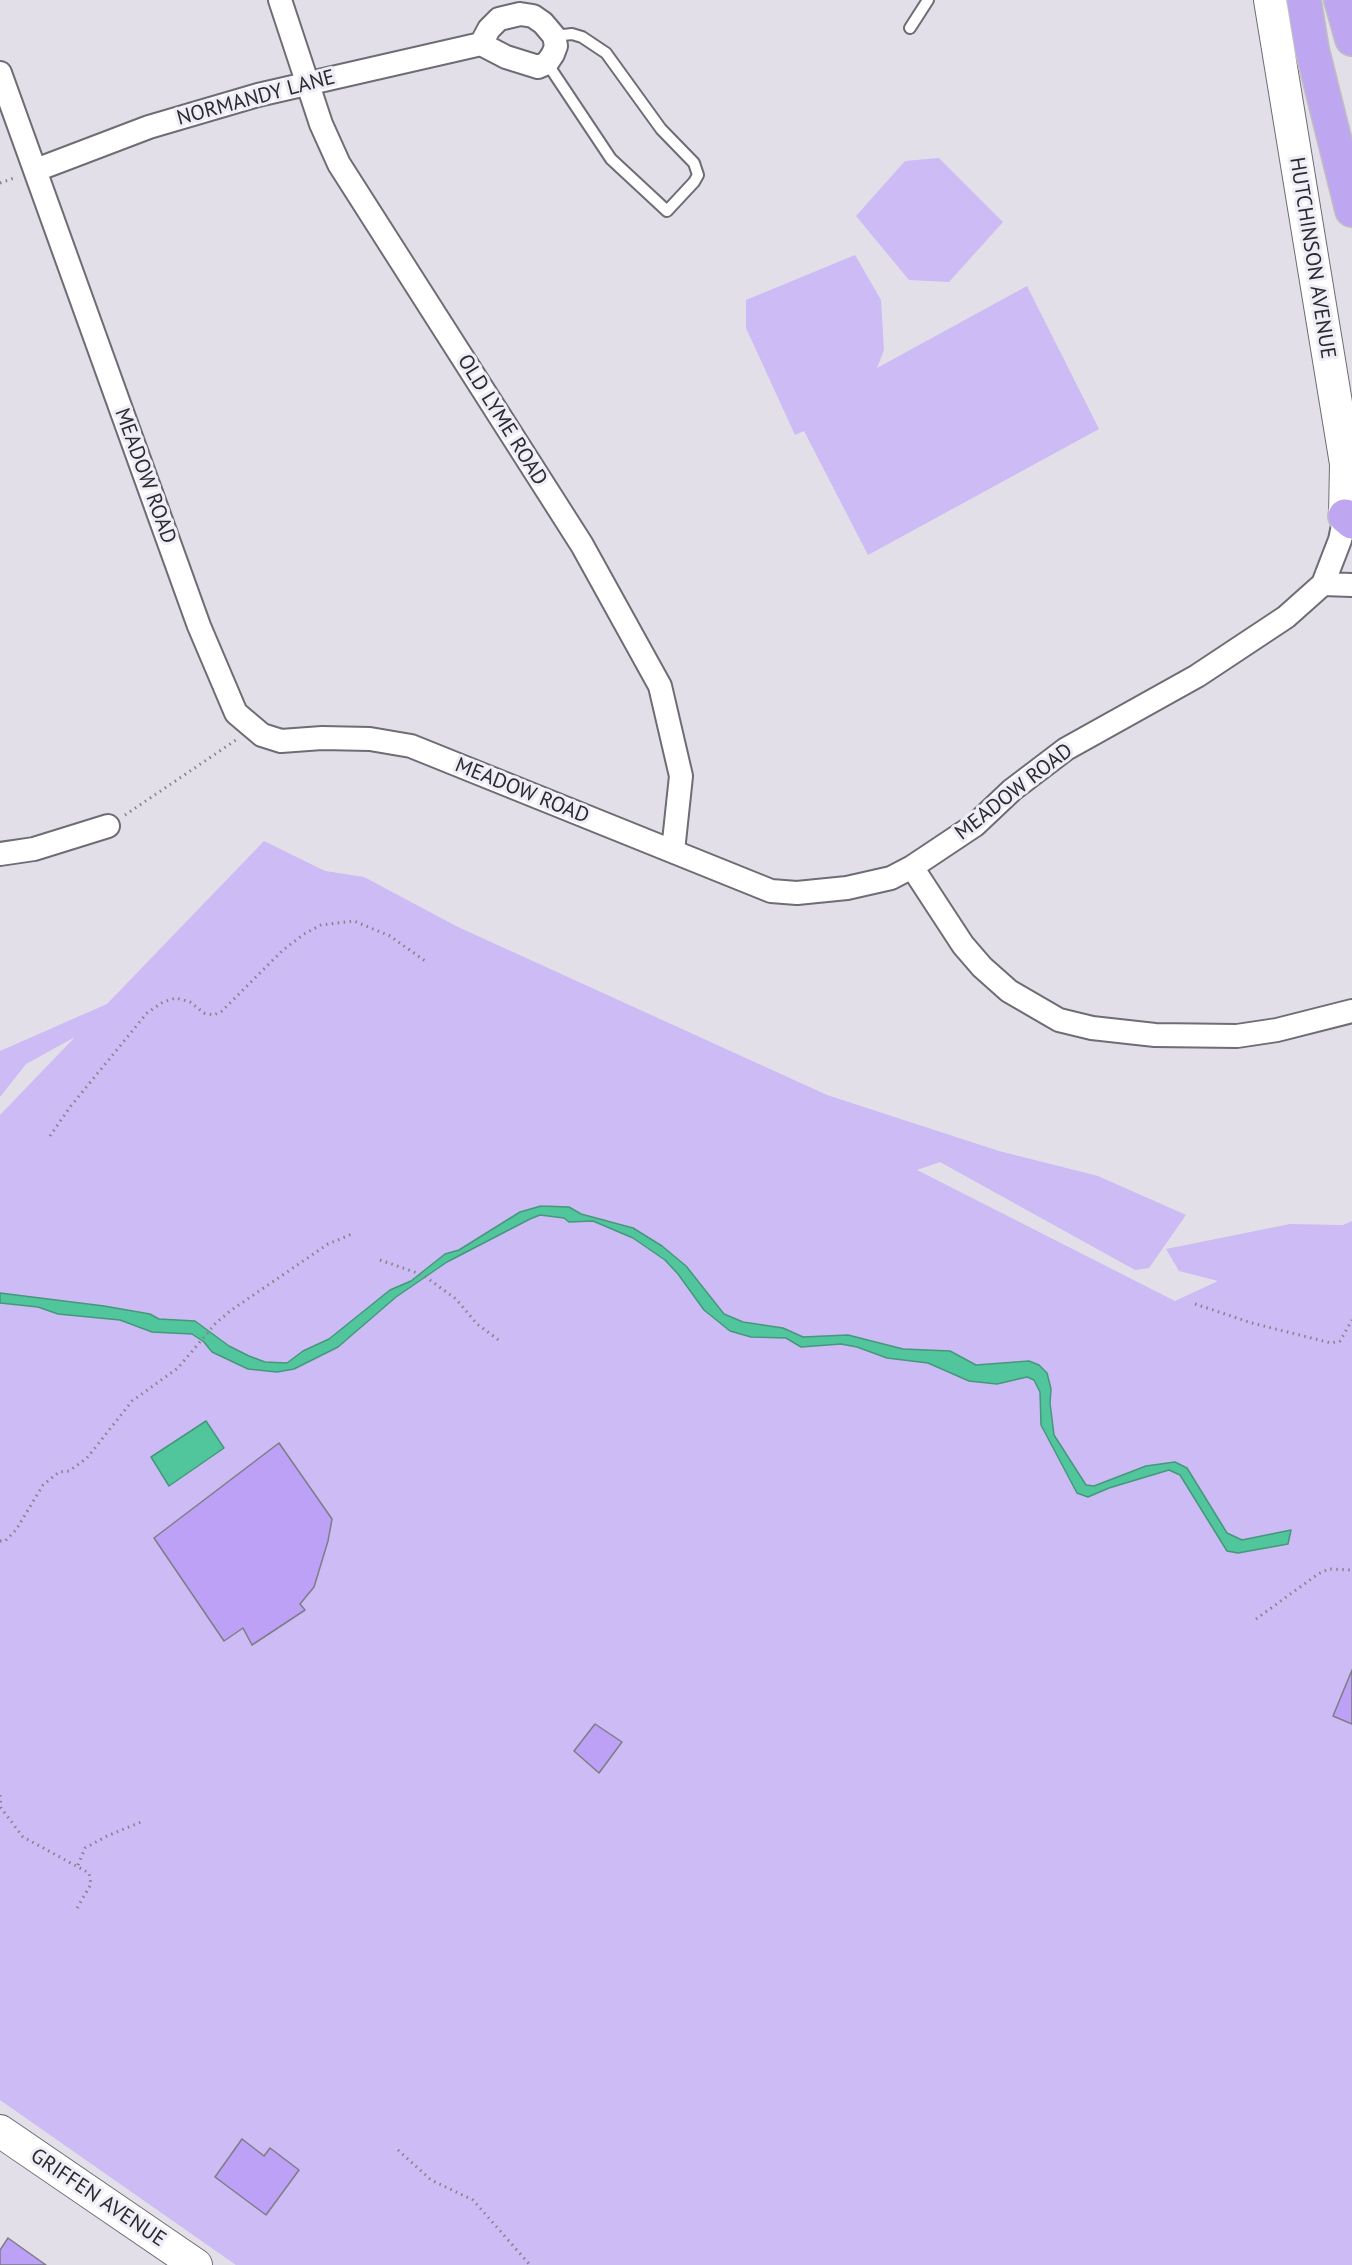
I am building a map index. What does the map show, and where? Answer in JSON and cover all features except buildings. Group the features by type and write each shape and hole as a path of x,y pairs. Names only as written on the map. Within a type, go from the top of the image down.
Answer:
{"highway":[{"path":"1304,0 1312,49 1352,210"},
{"path":"1316,0 1352,123"},
{"path":"1341,0 1352,39"}],"street":[{"name":"OLD LYME ROAD","path":"280,0 321,124 339,164 582,545 660,686 681,776 673,851"},
{"name":"HUTCHINSON AVENUE","path":"1270,0 1346,464 1350,518"},
{"path":"509,15 533,16 543,23 554,36 556,46 547,63 538,67 525,64 481,44 489,29 499,19 509,15"},
{"name":"NORMANDY LANE","path":"36,170 149,127 308,83 481,44"},
{"name":"MEADOW ROAD","path":"0,73 199,626 236,713 262,735 281,741 322,738 370,740 411,746 771,891 797,893 848,888 891,878 912,867 975,825 1012,790 1066,749 1197,676 1259,637 1294,611 1323,584 1350,518"},
{"path":"1323,584 1352,585"},
{"path":"0,854 34,849 108,826"},
{"path":"912,867 963,945 982,967 1009,991 1059,1020 1092,1028 1155,1035 1236,1036 1277,1030 1352,1011"},
{"name":"GRIFFEN AVENUE","path":"0,2131 196,2265"}],"lane":[{"path":"910,28 928,0"},
{"path":"547,63 611,159 667,211 694,183 698,175 694,163 661,129 606,53 582,37 572,34 554,36"}],"path":[{"path":"108,826 254,728"},
{"path":"50,1136 70,1107 147,1012 163,1002 176,998 190,1002 204,1013 214,1015 222,1011 283,951 303,934 321,925 354,921 390,936 428,963"},
{"path":"0,1541 5,1541 16,1530 43,1485 59,1472 69,1471 87,1458 132,1401 178,1368 211,1329 230,1311 269,1282 328,1244 352,1234"},
{"path":"380,1260 417,1273 431,1281 456,1299 477,1324 500,1341"},
{"path":"1196,1304 1252,1323 1331,1343 1340,1341 1352,1320"},
{"path":"1256,1619 1318,1574 1329,1569 1352,1570"},
{"path":"0,1795 1,1808 23,1837 90,1873 91,1884 76,1910"},
{"path":"78,1865 85,1848 141,1822"},
{"path":"398,2150 431,2180 472,2200 530,2265"}],"shaded area":[{"path":"939,158 1003,222 949,282 909,280 856,216 905,161"},
{"path":"855,255 881,300 884,350 877,368 1027,286 1099,429 868,555 804,431 795,435 746,328 746,300"},
{"path":"264,841 325,871 364,877 458,927 827,1095 999,1151 1098,1176 1186,1215 1149,1268 1135,1270 940,1162 917,1170 1175,1301 1218,1281 1179,1271 1166,1249 1290,1224 1343,1225 1352,1221 1352,2265 236,2265 0,2100 0,1115 75,1037 26,1064 0,1097 0,1051 107,1004"},
{"path":"541,1206 569,1207 581,1214 633,1228 662,1246 686,1266 724,1314 743,1322 783,1328 803,1337 848,1335 903,1349 950,1351 976,1365 1029,1361 1039,1365 1047,1373 1051,1389 1050,1403 1054,1435 1086,1485 1094,1486 1146,1466 1175,1462 1187,1468 1227,1533 1242,1540 1291,1530 1288,1544 1238,1553 1227,1551 1180,1475 1169,1470 1109,1488 1088,1497 1077,1493 1041,1425 1040,1392 1034,1380 1027,1377 997,1384 969,1381 928,1363 887,1358 857,1347 841,1344 801,1347 786,1338 751,1337 730,1331 704,1310 665,1260 633,1238 593,1221 569,1222 564,1218 540,1215 530,1219 447,1262 396,1297 338,1347 294,1369 277,1372 248,1369 212,1352 204,1342 192,1334 152,1332 120,1320 58,1314 38,1307 0,1303 0,1293 104,1306 150,1314 159,1319 195,1321 229,1346 249,1356 265,1362 287,1363 303,1351 329,1339 390,1290 411,1281 445,1254 459,1250 520,1212"},
{"path":"206,1421 224,1448 169,1486 151,1457"}]}
